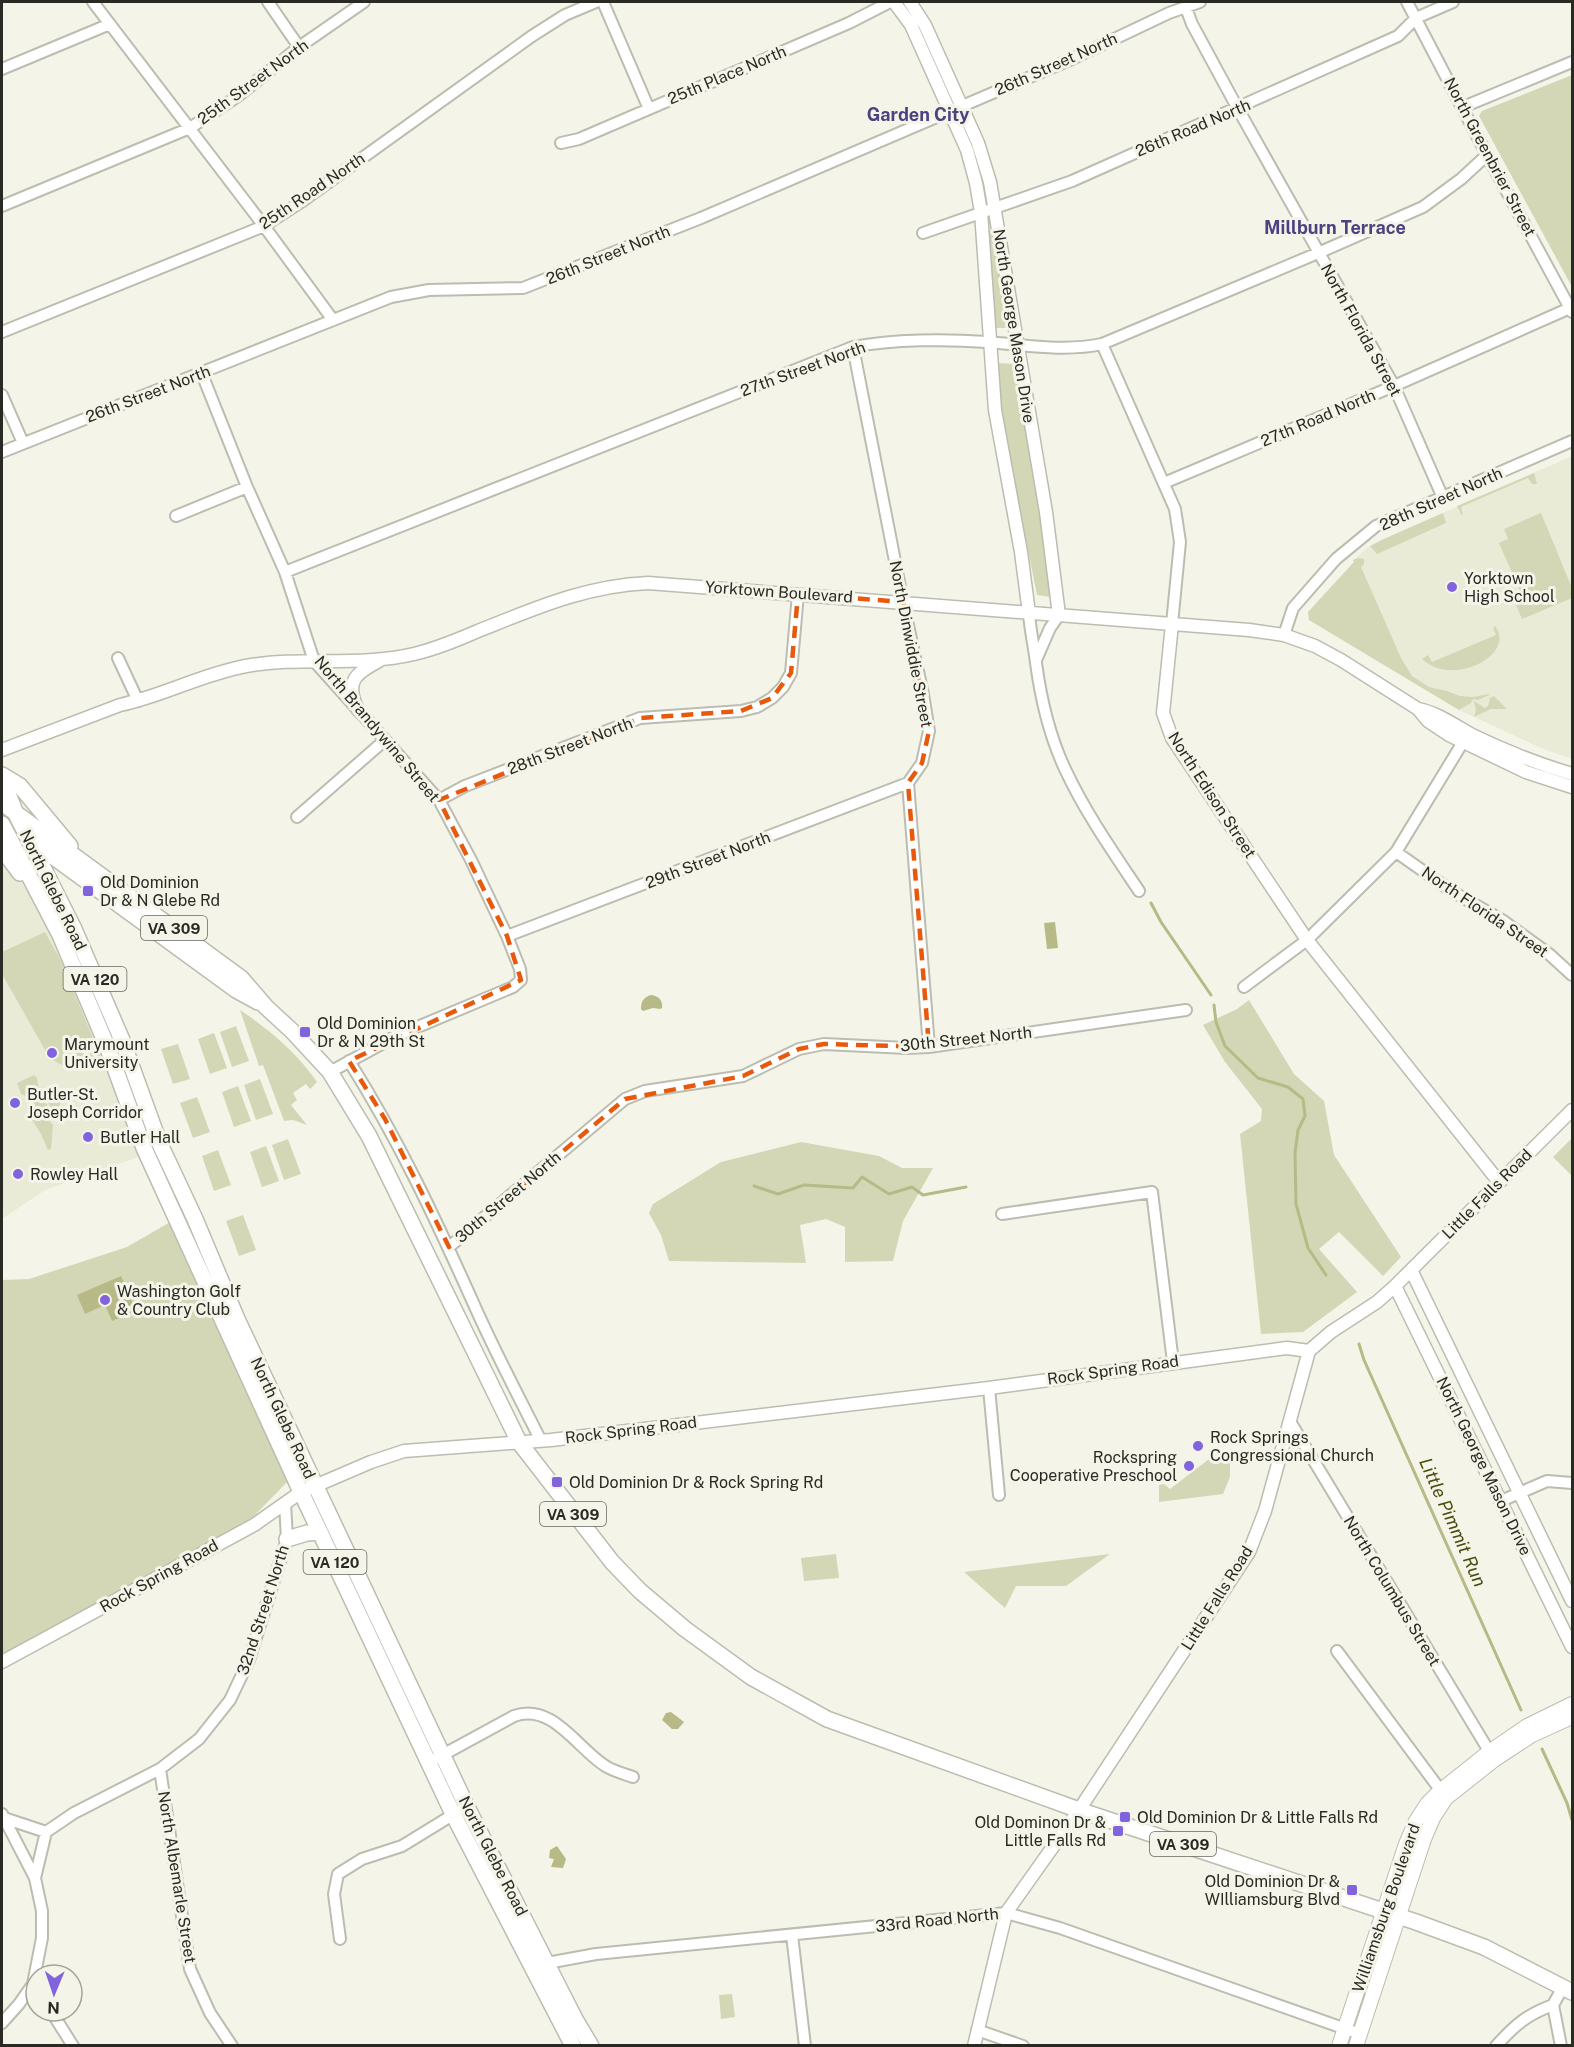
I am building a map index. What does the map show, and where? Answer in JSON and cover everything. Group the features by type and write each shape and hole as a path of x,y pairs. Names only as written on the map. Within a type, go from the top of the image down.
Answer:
{"main road":[{"name":"North Glebe Road","path":"2,777 6,819 60,935 107,1046 144,1148 460,1811 540,1967 573,2046"},
{"path":"2,777 20,786 69,843 75,857"},
{"name":"VA 309","path":"2,803 6,819 75,857 241,978 330,1072 369,1136 519,1442 612,1562 673,1620 741,1670 827,1719 1079,1810 1400,1916 1484,1947 1568,1989"},
{"name":"North Glebe Road","path":"6,819 28,839 74,928 122,1040 159,1142 195,1219 308,1489 320,1532 436,1759"},
{"name":"VA 309","path":"28,839 236,990 266,1007"},
{"path":"2,849 23,877 39,893"},
{"path":"287,1539 320,1532"},
{"name":"Williamsburg Boulevard","path":"1339,2046 1406,1844 1416,1821 1427,1804 1492,1756 1527,1726 1572,1704"},
{"name":"Williamsburg Boulevard","path":"1492,1756 1572,1717"},
{"name":"Williamsburg Boulevard","path":"1358,2040 1424,1839 1443,1794"},
{"name":"North Glebe Road","path":"540,1967 591,2046"}],"street":[{"path":"93,2 333,320"},
{"path":"268,2 299,47"},
{"name":"25th Street North","path":"2,206 190,128 238,96 299,47 364,2"},
{"name":"25th Road North","path":"2,332 264,226 301,202 532,36 565,15 596,2"},
{"path":"603,2 649,109"},
{"name":"25th Place North","path":"561,143 579,140 849,23 892,2"},
{"name":"North George Mason Drive","path":"892,2 911,24 967,150 976,183 981,212 995,411 1021,552 1041,702 1065,769 1105,840 1139,891"},
{"name":"26th Street North","path":"2,452 391,297 429,290 523,288 701,218 1072,59 1167,8 1186,8 1200,2"},
{"name":"North Greenbrier Street","path":"1407,2 1571,310"},
{"name":"26th Road North","path":"923,233 1072,182 1398,36 1416,18 1453,2"},
{"name":"North George Mason Drive","path":"914,3 978,143 990,182 1046,512 1059,615"},
{"name":"North Florida Street","path":"1186,8 1192,24 1238,109 1394,386 1443,498"},
{"path":"2,69 110,24"},
{"path":"1463,107 1572,62"},
{"name":"27th Street North","path":"285,572 854,347 879,342 990,342 1078,349 1102,344 1423,207 1461,179 1487,155"},
{"name":"27th Road North","path":"1164,483 1571,310"},
{"name":"North Edison Street","path":"1102,344 1175,509 1180,542 1163,713 1172,738 1307,940 1499,1182"},
{"name":"North Dinwiddie Street","path":"854,347 929,731 922,763 908,783"},
{"name":"North Brandywine Street","path":"202,374 247,487 285,572 314,661 439,800 471,860 520,969 521,980 513,987 396,1036 349,1061"},
{"path":"2,395 23,443"},
{"name":"28th Street North","path":"1284,635 1293,608 1336,559 1376,526 1572,441"},
{"path":"176,516 247,487"},
{"name":"Yorktown Boulevard","path":"2,750 120,705 138,701 229,669 265,663 383,660 432,650 566,597 608,586 658,583 1249,630 1284,635 1315,646 1341,660 1418,709 1428,721 1463,742 1526,772 1572,787"},
{"name":"28th Street North","path":"439,800 465,786 640,718 741,711 757,707 772,698 791,674 798,594"},
{"path":"1036,660 1050,628 1059,615"},
{"path":"118,658 138,701"},
{"path":"358,710 352,697 354,679 364,669 383,660"},
{"name":"Yorktown Boulevard","path":"2,759 123,713 138,701"},
{"name":"Yorktown Boulevard","path":"1418,709 1433,712 1470,734 1505,750 1572,774"},
{"path":"297,817 385,740"},
{"path":"1244,987 1307,940 1396,852 1463,742"},
{"path":"908,783 929,1047"},
{"name":"29th Street North","path":"507,936 908,783"},
{"name":"North Florida Street","path":"1396,852 1453,892 1502,920 1550,954 1572,975"},
{"name":"30th Street North","path":"449,1247 625,1099 645,1091 743,1076 799,1049 824,1044 929,1047 1186,1010"},
{"path":"330,1072 349,1061 385,1119 413,1171 477,1311 541,1441"},
{"name":"Little Falls Road","path":"974,2046 1006,1913 1079,1810 1249,1552 1265,1511 1309,1351 1331,1332 1377,1302 1395,1286 1572,1110"},
{"path":"1002,1214 1152,1192 1173,1362"},
{"name":"North George Mason Drive","path":"1411,1270 1572,1600"},
{"name":"North George Mason Drive","path":"1395,1286 1572,1647"},
{"name":"Rock Spring Road","path":"2,1662 254,1525 308,1489 371,1462 404,1451 541,1441 989,1388 1287,1348 1309,1351"},
{"path":"989,1388 999,1495"},
{"name":"North Columbus Street","path":"1291,1423 1492,1756"},
{"path":"1501,1501 1547,1481 1572,1484"},
{"name":"32nd Street North","path":"46,1832 74,1812 160,1769 199,1739 230,1700 249,1660 287,1539 285,1503"},
{"path":"1336,1651 1443,1794"},
{"path":"436,1759 514,1716 522,1713 536,1714 550,1719 606,1767 633,1777"},
{"name":"North Albemarle Street","path":"160,1769 190,1969 210,2013 231,2046"},
{"path":"340,1939 334,1894 339,1874 362,1858 402,1846 460,1811"},
{"path":"3,1816 46,1832 35,1878"},
{"path":"3,1816 35,1878 42,1911 42,1938 38,1963"},
{"name":"33rd Road North","path":"540,1967 596,1954 1006,1913 1060,1928 1345,2029 1358,2040"},
{"path":"792,1935 805,2046"},
{"path":"1496,2046 1515,2025 1531,2014 1552,2006 1568,1989"},
{"path":"2,2023 24,1998"},
{"path":"1552,2006 1561,2046"},
{"path":"59,2023 73,2046"},
{"path":"977,2030 1023,2046"}],"highlighted area":[{"path":"798,594 903,602 929,731 922,763 908,783 929,1047 824,1044 799,1049 743,1076 625,1099 449,1247 385,1119 349,1061 521,980 507,936 439,800 640,718 741,711 772,698 791,673"}],"shaded area":[{"path":"1572,75 1572,287 1479,116 1482,111"},
{"path":"988,231 991,231 1007,328 994,328"},
{"path":"997,363 1014,364 1050,567 1054,595 1050,597 1037,595 1002,421"},
{"name":"Yorktown High School","path":"1572,456 1572,759 1543,749 1459,710 1309,620 1308,612 1354,562 1353,560 1370,546"},
{"path":"1534,473 1537,484 1532,484 1528,478 1461,507 1463,515 1457,506"},
{"path":"1443,513 1446,523 1377,554 1370,546 1384,539"},
{"path":"1541,513 1572,588 1572,598 1522,619 1514,600 1521,593 1499,543 1508,539 1504,529"},
{"path":"1364,559 1361,567 1401,658 1412,676 1429,687 1460,696 1489,695 1478,700 1473,699 1471,703 1459,710 1309,620 1308,612 1354,562 1353,560"},
{"path":"1495,626 1499,637 1497,647 1489,657 1478,664 1464,669 1449,670 1435,667 1422,659 1428,655 1432,662 1496,635 1493,628"},
{"path":"1494,696 1507,709 1491,709 1474,717 1476,710 1474,701 1485,708 1490,698"},
{"name":"Marymount University","path":"2,853 37,907 56,943 89,1020 141,1156 45,1190 2,1219"},
{"path":"1055,922 1058,948 1047,949 1044,923"},
{"path":"45,932 61,961 102,1060 97,1062 98,1066 85,1069 72,1068 49,1057 2,974 2,952"},
{"path":"651,995 660,999 662,1008 643,1011 642,1002"},
{"path":"1249,1000 1294,1074 1324,1101 1334,1155 1401,1257 1383,1276 1339,1232 1319,1249 1357,1292 1303,1332 1261,1334 1240,1134 1261,1121 1262,1109 1225,1062 1203,1025 1237,1009"},
{"path":"240,1010 282,1042 317,1082 310,1089 306,1084 293,1093 297,1100 291,1105 307,1125 293,1120 284,1121 263,1065 259,1066"},
{"path":"236,1026 249,1061 232,1067 220,1032"},
{"path":"214,1033 227,1068 210,1074 198,1039"},
{"path":"178,1044 190,1079 173,1084 161,1049"},
{"path":"34,1075 37,1078 39,1090 26,1096 21,1094 17,1083"},
{"path":"260,1079 273,1114 256,1120 244,1085"},
{"path":"50,1086 64,1091 58,1110 52,1110 43,1092"},
{"path":"238,1086 251,1121 234,1127 222,1092"},
{"path":"40,1091 50,1111 48,1119 53,1125 51,1149 48,1150 27,1112 30,1099"},
{"path":"197,1097 210,1132 193,1138 180,1103"},
{"path":"1572,1138 1572,1176 1553,1157"},
{"path":"288,1139 301,1174 284,1180 272,1145"},
{"path":"801,1142 879,1156 902,1168 933,1168 903,1221 893,1261 845,1262 845,1227 826,1219 800,1225 806,1263 669,1261 661,1235 649,1213 653,1204 721,1162"},
{"path":"266,1146 279,1181 262,1187 250,1152"},
{"path":"218,1150 231,1185 214,1191 202,1156"},
{"path":"243,1215 256,1250 239,1256 226,1221"},
{"path":"172,1221 259,1413 287,1482 252,1518 171,1565 2,1655 2,1280 29,1279 127,1247"},
{"name":"Washington Golf & Country Club","path":"121,1276 136,1311 112,1321 105,1305 85,1314 77,1295"},
{"path":"1230,1454 1230,1477 1223,1494 1159,1502 1159,1485 1164,1484 1170,1489 1213,1456"},
{"path":"836,1554 839,1578 804,1581 801,1558"},
{"path":"1110,1554 1066,1586 1016,1586 1005,1608 964,1572"},
{"path":"671,1712 684,1722 678,1729 672,1729 662,1720 666,1713"},
{"path":"557,1846 566,1859 563,1868 551,1867 554,1859 549,1858 550,1850"},
{"path":"732,1994 735,2017 721,2019 719,1995"}],"waterway":[{"name":"Little Pimmit Run","path":"1151,903 1161,922 1211,995"},
{"name":"Little Pimmit Run","path":"1214,1005 1216,1022 1225,1046 1258,1078 1288,1087 1303,1099 1305,1116 1298,1130 1295,1153 1296,1204 1308,1248 1326,1275"},
{"path":"754,1186 778,1194 804,1185 853,1188 862,1177 889,1194 912,1187 923,1195 966,1187"},
{"name":"Little Pimmit Run","path":"1359,1344 1364,1360 1521,1710"},
{"name":"Little Pimmit Run","path":"1542,1749 1567,1803 1572,1820"}],"place":[{"name":"Yorktown High School","path":"1452,587"},
{"name":"Old Dominion Dr & N Glebe Rd","path":"88,891"},
{"name":"Old Dominion Dr & N 29th St","path":"305,1032"},
{"name":"Marymount University","path":"52,1053"},
{"name":"Butler-St. Joseph Corridor","path":"15,1103"},
{"name":"Butler Hall","path":"88,1137"},
{"name":"Rowley Hall","path":"18,1174"},
{"name":"Washington Golf & Country Club","path":"105,1300"},
{"name":"Rock Springs Congressional Church","path":"1198,1446"},
{"name":"Rockspring Cooperative Preschool","path":"1189,1466"},
{"name":"Old Dominion Dr & Rock Spring Rd","path":"557,1482"},
{"name":"Old Dominion Dr & Little Falls Rd","path":"1125,1817"},
{"name":"Old Dominon Dr & Little Falls Rd","path":"1118,1831"},
{"name":"Old Dominion Dr & WIlliamsburg Blvd","path":"1352,1890"}],"district":[{"name":"Garden City","path":"918,114"},
{"name":"Millburn Terrace","path":"1335,227"}]}
